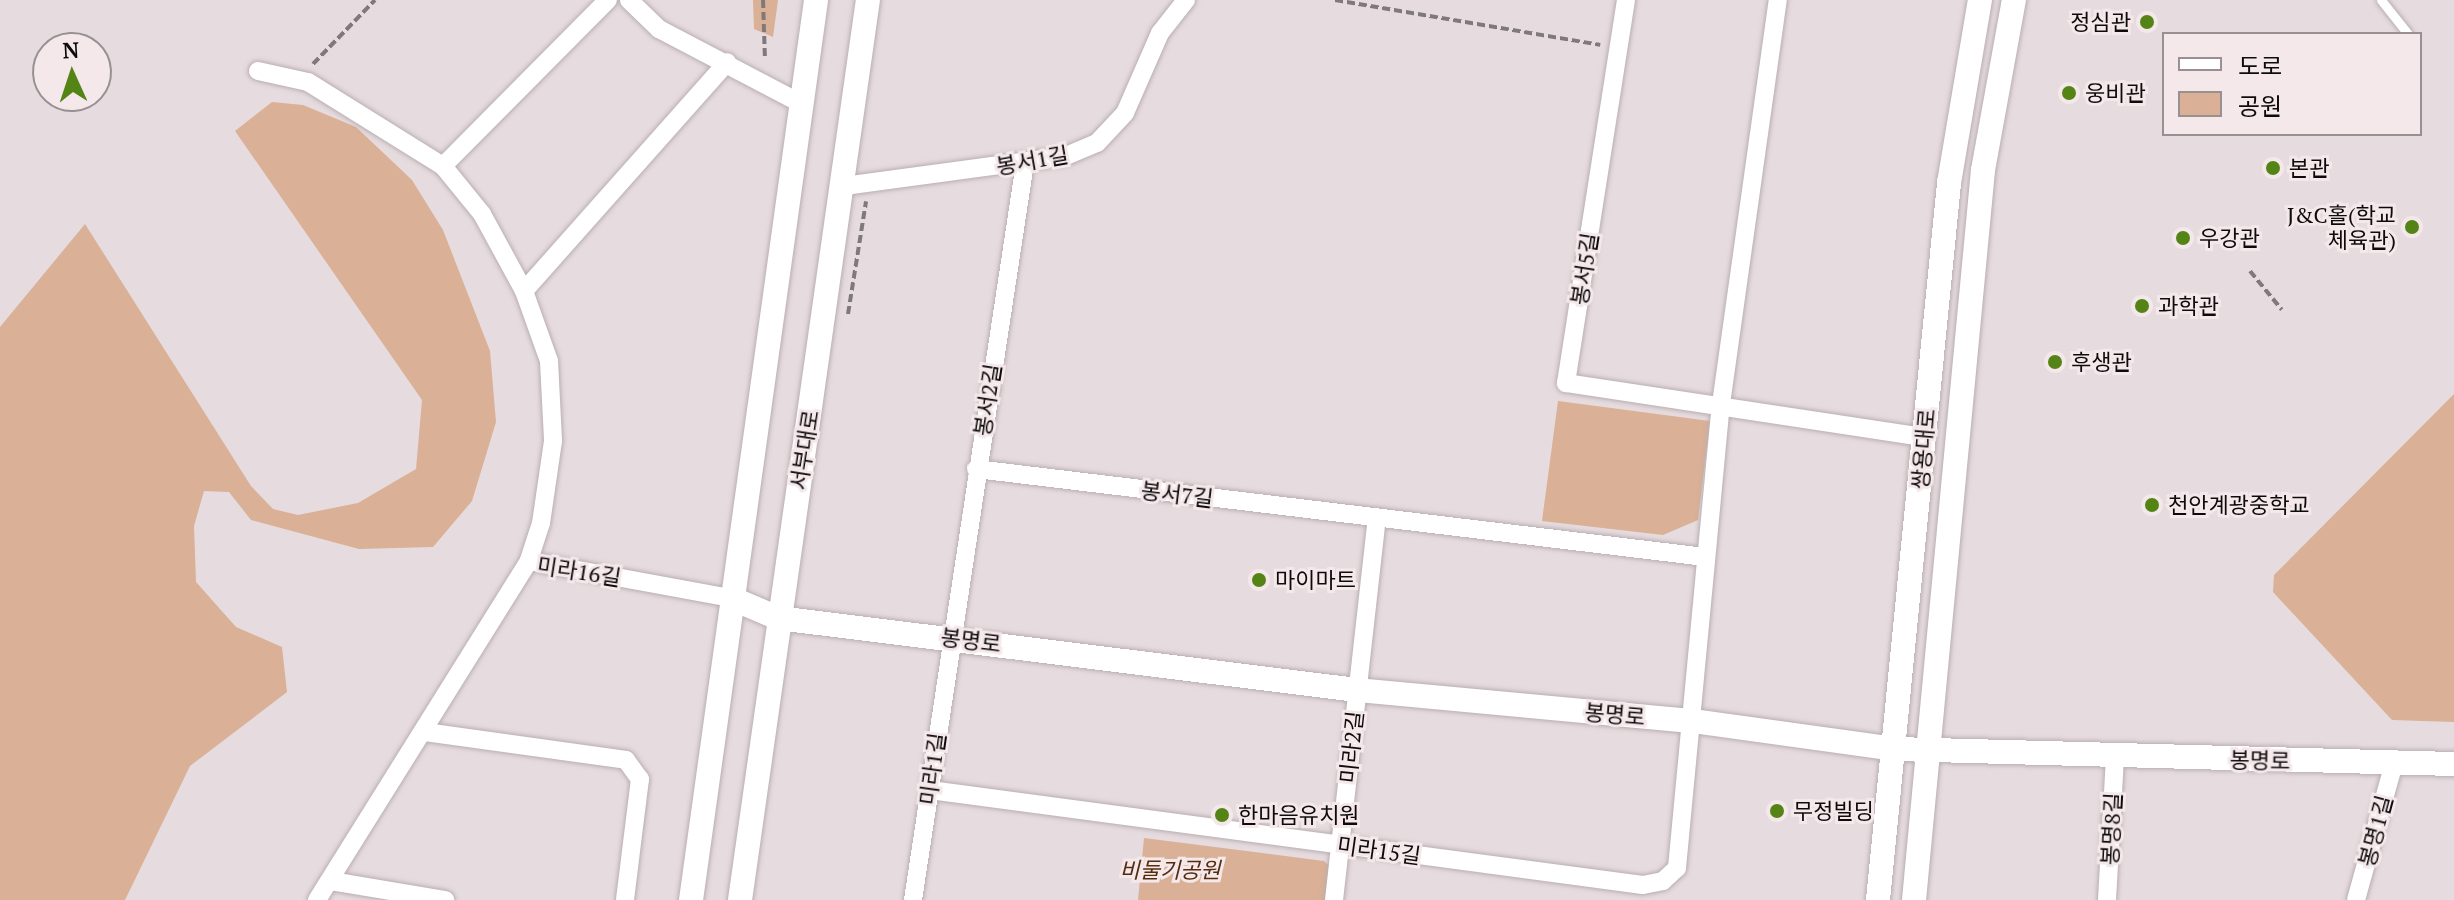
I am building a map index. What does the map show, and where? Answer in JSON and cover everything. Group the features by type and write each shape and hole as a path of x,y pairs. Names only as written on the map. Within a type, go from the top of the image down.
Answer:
{"main road":[{"path":"691,900 816,0"},
{"name":"서부대로","path":"740,900 778,618 844,186 868,0"},
{"name":"쌍용대로","path":"1878,900 1949,183 1980,0"},
{"name":"쌍용대로","path":"1914,900 1983,170 2014,0"},
{"name":"봉명로","path":"731,598 778,618 1357,690 1693,721 1895,749 2454,764"}],"street":[{"path":"443,166 608,0"},
{"path":"629,0 659,29 802,104"},
{"name":"봉서1길","path":"844,186 1025,163 1066,156 1097,143 1125,113 1160,33 1186,0"},
{"name":"봉서5길","path":"1626,0 1566,383 1924,437"},
{"path":"1693,721 1705,557 1721,404 1778,0"},
{"path":"524,291 727,62"},
{"path":"258,71 308,82 443,166 482,214 524,291 549,361 553,441 541,523 529,561"},
{"name":"봉서2길","path":"949,637 1025,163"},
{"name":"봉서7길","path":"976,469 1705,557"},
{"path":"1357,690 1377,519"},
{"name":"미라16길","path":"317,900 425,732 529,561 731,598"},
{"name":"미라1길","path":"913,900 949,637"},
{"name":"미라2길","path":"1334,900 1357,690"},
{"name":"미라15길","path":"930,790 1643,885 1663,881 1677,868 1693,721"},
{"path":"425,732 626,760 640,779 625,900"},
{"name":"봉명8길","path":"2107,900 2115,757"},
{"name":"봉명1길","path":"2356,900 2394,763"},
{"path":"331,881 394,895 445,900"}],"lane":[{"path":"2381,0 2406,32"}],"path":[{"path":"311,65 375,0"},
{"path":"763,0 765,59"},
{"path":"1335,0 1618,48"},
{"path":"2250,271 2282,310"}],"green space":[{"path":"753,0 778,0 773,37 754,29"},
{"path":"272,102 303,105 356,127 412,180 443,230 490,351 496,422 472,501 433,547 359,549 251,520 229,492 204,491 194,526 196,582 236,627 282,647 287,692 190,766 125,900 0,900 0,327 85,224 251,486 273,509 298,515 358,503 416,469 422,400 235,131"},
{"path":"2454,394 2454,722 2392,720 2273,592 2274,575"},
{"path":"1558,401 1710,421 1698,520 1663,535 1542,521"},
{"name":"비둘기공원","path":"1144,838 1324,861 1333,869 1329,900 1138,900"}],"place":[{"name":"정심관","path":"2147,22"},
{"name":"웅비관","path":"2069,93"},
{"name":"본관","path":"2273,168"},
{"name":"J&C홀(학교 체육관)","path":"2412,227"},
{"name":"우강관","path":"2183,238"},
{"name":"과학관","path":"2142,306"},
{"name":"후생관","path":"2055,362"},
{"name":"천안계광중학교","path":"2152,505"},
{"name":"마이마트","path":"1259,580"},
{"name":"무정빌딩","path":"1777,811"},
{"name":"한마음유치원","path":"1222,815"}]}
